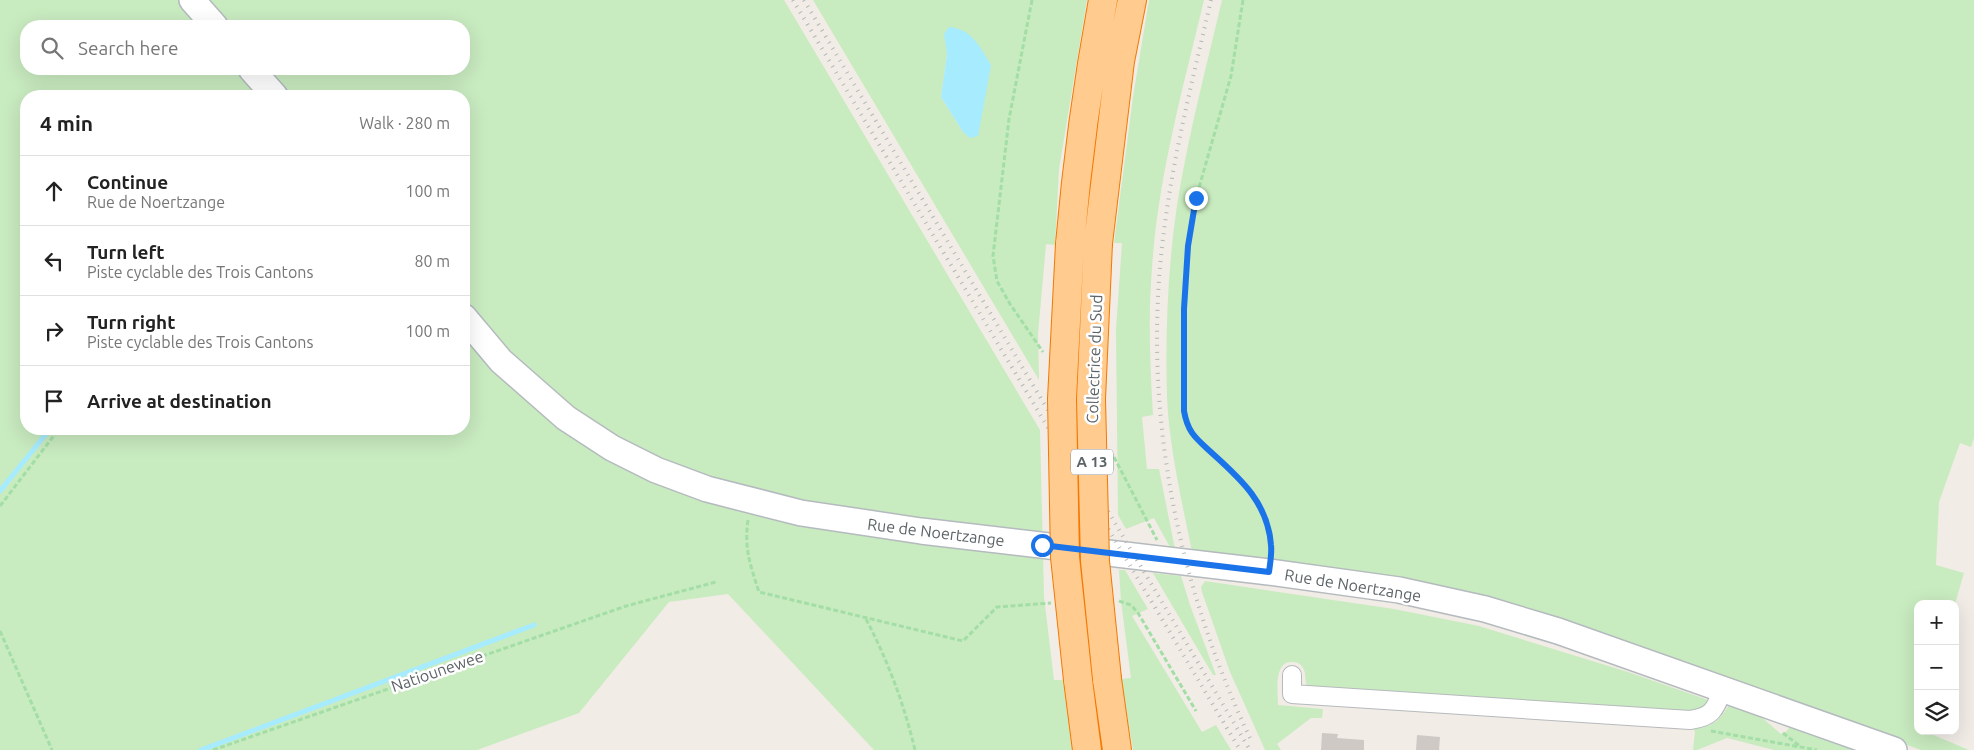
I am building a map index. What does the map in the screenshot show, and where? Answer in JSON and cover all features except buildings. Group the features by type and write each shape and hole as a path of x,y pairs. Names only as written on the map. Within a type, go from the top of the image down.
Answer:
{"highway":[{"name":"Collectrice du Sud","path":"1087,750 1065,557 1062,399 1070,244 1091,62 1103,0"},
{"name":"Collectrice du Sud","path":"1117,750 1107,679 1095,561 1091,399 1098,244 1120,61 1132,0"}],"main road":[{"path":"192,0 209,20"},
{"path":"256,75 270,90"},
{"name":"Rue de Noertzange","path":"470,324 500,360 566,418 612,448 656,470 707,490 752,502 819,516 922,531 1269,572 1399,590 1485,609 1558,630 1894,750"}],"street":[{"path":"1292,675 1292,694 1690,720 1703,718 1714,711 1723,689"}],"path":[{"path":"1243,0 1231,76 1196,198 1188,246 1184,309 1184,411 1186,425 1194,436 1241,479 1256,499 1267,522 1271,546 1269,572"},
{"path":"0,506 54,435"},
{"path":"749,517 746,540 749,562 758,592 963,641 997,606 1044,603"},
{"name":"Natiounewee","path":"215,750 626,606 716,582"},
{"path":"1121,601 1131,605 1138,613 1196,711"},
{"path":"866,619 885,655 906,711 916,750"},
{"path":"0,631 52,750"},
{"path":"1708,731 1817,750"}],"green space":[{"path":"0,0 784,0 1040,430 1044,597 1054,680 1063,680 1072,750 874,750 728,594 669,602 579,713 477,750 0,750"},
{"path":"813,0 1087,0 1059,169 1055,245 1046,244 1038,334 1039,380","holes":["947,54 963,132 941,97"]},
{"path":"1149,0 1204,0 1172,133 1160,200 1155,234 1150,305 1153,415 1142,417 1147,469 1159,469 1175,549 1171,549 1154,518 1126,529 1118,515 1116,330 1122,243 1114,243 1133,97"},
{"path":"1222,0 1974,0 1974,438 1971,447 1960,443 1939,502 1936,565 1964,573 1956,600 1914,600 1914,735 1933,735 1969,750 1921,750 1703,673 1192,551 1170,435 1166,372 1168,295 1175,218 1183,169"},
{"path":"1119,570 1125,570 1148,609 1132,616 1202,732 1216,725 1231,750 1133,750 1121,679 1131,678"},
{"path":"1153,573 1181,576 1216,675 1213,675"},
{"path":"1205,581 1394,609 1479,626 1628,672 1708,700 1701,709 1693,713 1317,695 1307,685 1305,672 1302,667 1293,662 1282,666 1279,672 1277,686 1278,705 1323,709 1322,718 1311,718 1277,744 1281,750 1265,750 1230,672 1202,592 1201,587"},
{"path":"1729,705 1759,715 1781,734 1787,731 1791,724 1866,750 1774,750 1727,738 1693,750 1695,732 1693,728 1711,725"}],"water":[{"path":"949,27 957,28 969,35 979,46 991,65 978,136 970,138 963,132 941,97 947,54 944,34"}],"waterway":[{"path":"0,491 45,435"},
{"path":"201,750 534,625"}],"railway":[{"path":"793,0 1240,750"},
{"path":"804,0 1250,750"},
{"path":"1211,0 1185,111 1169,195 1158,289 1157,355 1161,421 1170,487 1184,552 1202,615 1224,677 1250,738"}],"route":[{"path":"1042,545 1269,572 1271,546 1267,522 1256,499 1241,479 1194,436 1186,425 1184,411 1184,309 1188,246 1196,198"}]}
